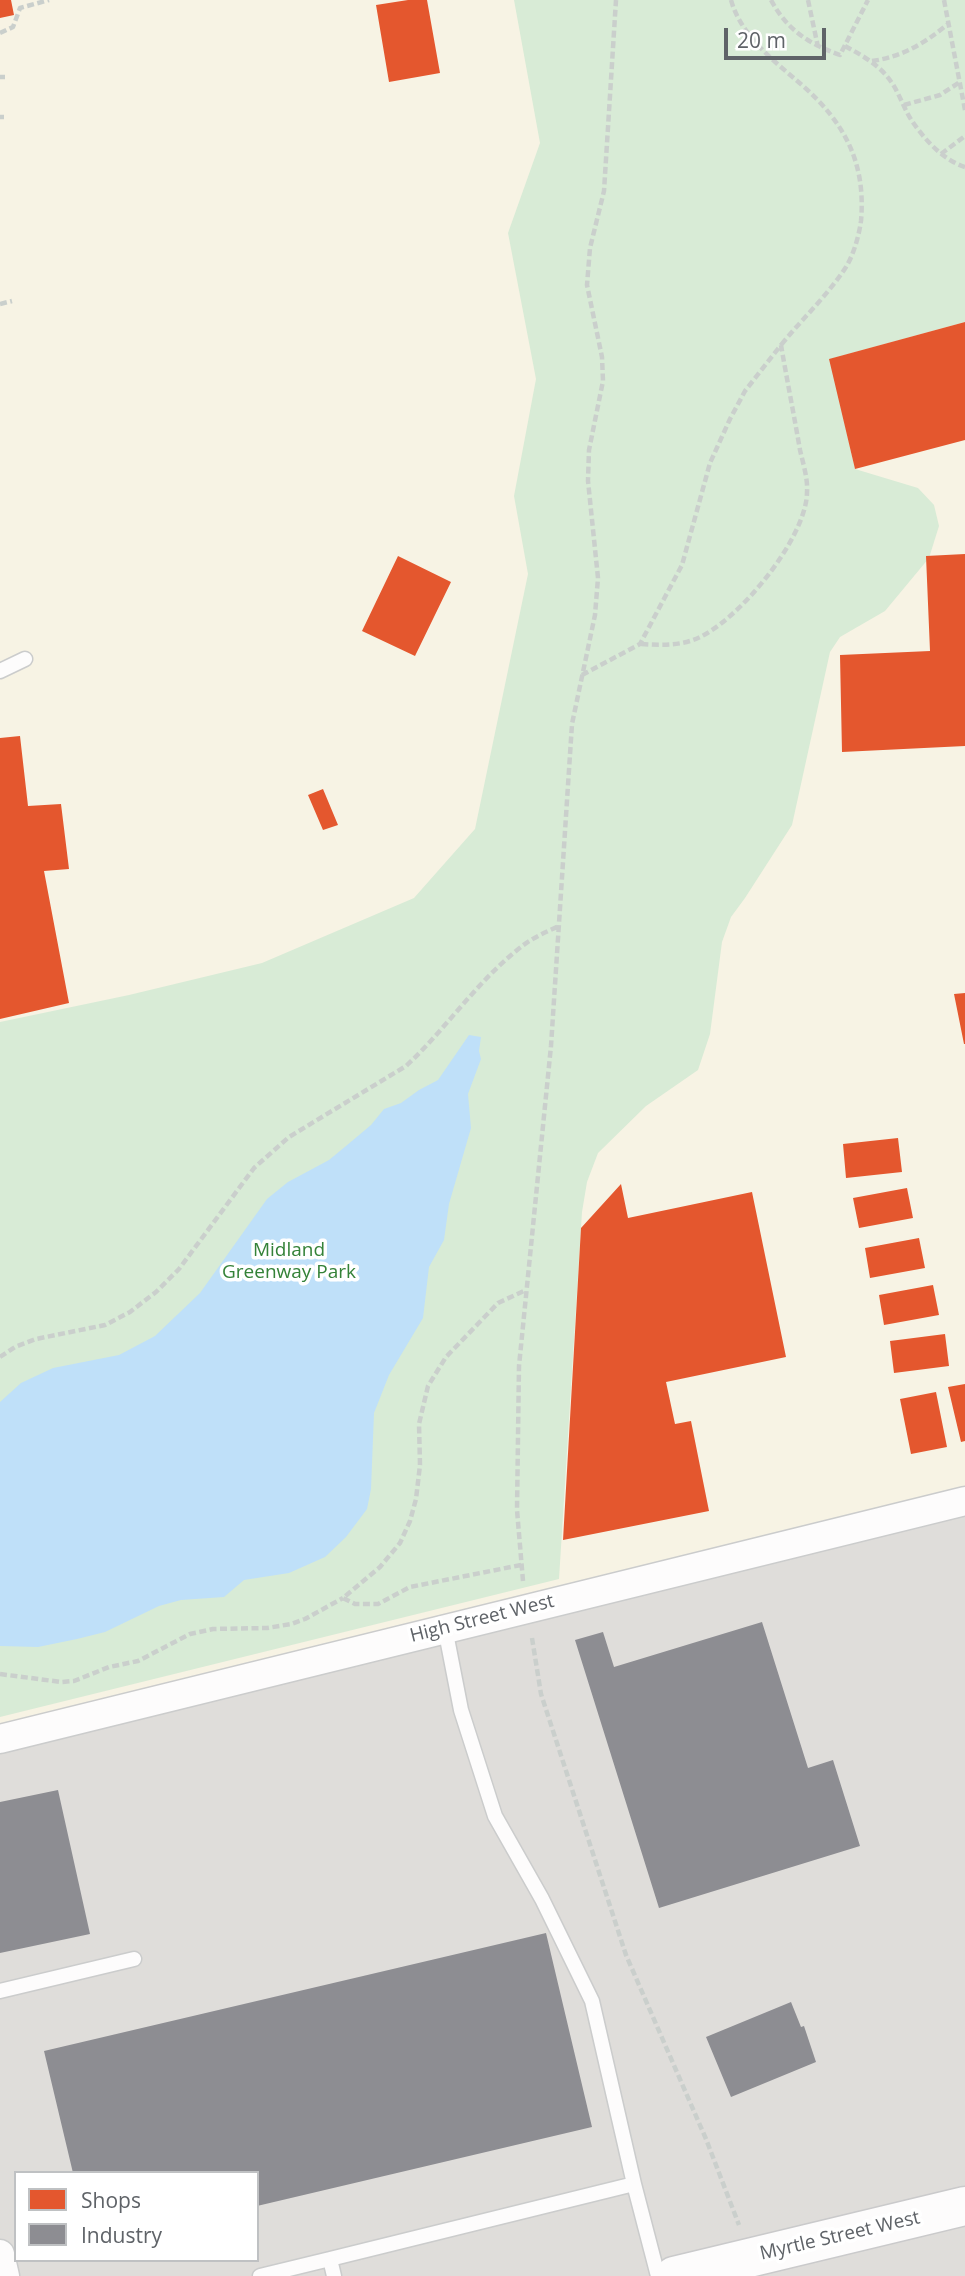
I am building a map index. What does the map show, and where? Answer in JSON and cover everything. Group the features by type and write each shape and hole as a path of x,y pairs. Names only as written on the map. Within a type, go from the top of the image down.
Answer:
{"main road":[{"name":"Myrtle Street West","path":"674,2276 963,2212"}],"street":[{"name":"High Street West","path":"0,1739 965,1501"},
{"path":"0,2254 5,2276"}],"lane":[{"path":"0,671 24,659"},
{"path":"445,1628 461,1710 495,1816 542,1899 592,2001 634,2184 659,2276"},
{"path":"0,1991 134,1959"},
{"path":"260,2276 634,2184"},
{"path":"330,2259 334,2276"}],"path":[{"path":"0,33 13,27 20,8 49,0"},
{"path":"525,1589 517,1510 519,1366 551,1046 572,724 595,615 598,578 588,481 589,450 603,381 602,356 587,285 590,248 604,191 616,0"},
{"path":"640,645 682,565 710,463 730,419 746,390 848,264 860,232 863,199 858,164 846,137 828,110 765,54 749,35 731,0"},
{"path":"771,0 780,17 796,34 818,48 840,55 867,0"},
{"path":"808,0 818,48"},
{"path":"944,0 965,110"},
{"path":"871,61 914,48 948,24"},
{"path":"845,46 871,61 892,83 912,121 941,153 965,167"},
{"path":"904,105 940,95 960,82"},
{"path":"941,153 965,136"},
{"path":"0,304 12,302"},
{"path":"581,675 640,645 667,646 694,640 729,618 751,596 791,541 802,520 807,493 781,345"},
{"path":"0,1357 15,1347 36,1339 105,1325 120,1318 156,1292 179,1269 254,1168 310,1123 406,1066 423,1051 501,965 537,936 559,926"},
{"path":"0,1674 49,1681 74,1681 109,1667 138,1661 190,1634 213,1629 267,1628 291,1624 343,1598 380,1567 400,1542 411,1521 421,1465 419,1424 428,1386 446,1357 498,1303 527,1289"},
{"path":"343,1598 355,1604 378,1604 410,1587 521,1565"},
{"path":"531,1632 541,1694 626,1955 706,2139 739,2225"}],"shaded area":[{"path":"0,0 965,0 965,1501 0,1739"},
{"path":"965,1501 965,2276 0,2276 0,1739"}],"green space":[{"name":"Midland Greenway Park","path":"514,0 965,0 965,322 830,359 855,469 918,488 934,505 939,526 929,558 885,611 840,637 830,652 792,825 731,917 722,942 710,1034 698,1070 646,1106 598,1153 587,1182 582,1212 559,1579 0,1717 0,1022 262,963 414,898 475,829 528,574 514,496 536,379 508,233 540,143"}],"water":[{"path":"469,1035 481,1037 481,1059 468,1094 471,1128 449,1204 444,1240 429,1267 423,1318 389,1375 374,1413 371,1489 367,1509 346,1537 325,1557 289,1573 244,1580 224,1597 181,1600 159,1606 105,1632 77,1639 38,1647 0,1646 0,1402 21,1383 53,1368 119,1355 155,1336 200,1293 267,1199 288,1182 329,1160 371,1125 384,1109 401,1103 438,1080"}],"building: Shops":[{"path":"0,0 11,0 14,15 0,18"},
{"path":"427,0 440,73 389,82 376,5"},
{"path":"965,322 965,440 855,469 829,359"},
{"path":"965,554 965,746 842,752 840,655 930,651 926,556"},
{"path":"398,556 451,582 415,656 362,631"},
{"path":"20,736 28,806 61,804 69,869 44,871 69,1003 0,1019 0,738"},
{"path":"323,789 338,825 323,830 308,795"},
{"path":"965,993 965,1044 964,1044 954,994"},
{"path":"898,1138 902,1172 846,1178 843,1144"},
{"path":"621,1184 628,1218 752,1192 786,1357 666,1382 675,1424 691,1421 709,1511 563,1540 581,1228"},
{"path":"907,1188 913,1218 859,1228 853,1198"},
{"path":"919,1238 925,1268 870,1278 865,1248"},
{"path":"933,1285 939,1315 884,1325 879,1295"},
{"path":"945,1334 949,1366 894,1373 890,1341"},
{"path":"965,1384 965,1441 961,1442 948,1387"},
{"path":"936,1392 947,1447 911,1454 900,1399"}],"building: Industry":[{"path":"762,1622 808,1768 833,1760 860,1846 659,1908 575,1640 603,1632 614,1667"},
{"path":"58,1790 90,1934 0,1953 0,1802"},
{"path":"546,1933 592,2127 259,2206 259,2171 73,2171 44,2051"},
{"path":"791,2002 801,2027 804,2026 816,2062 731,2097 706,2037"}]}
